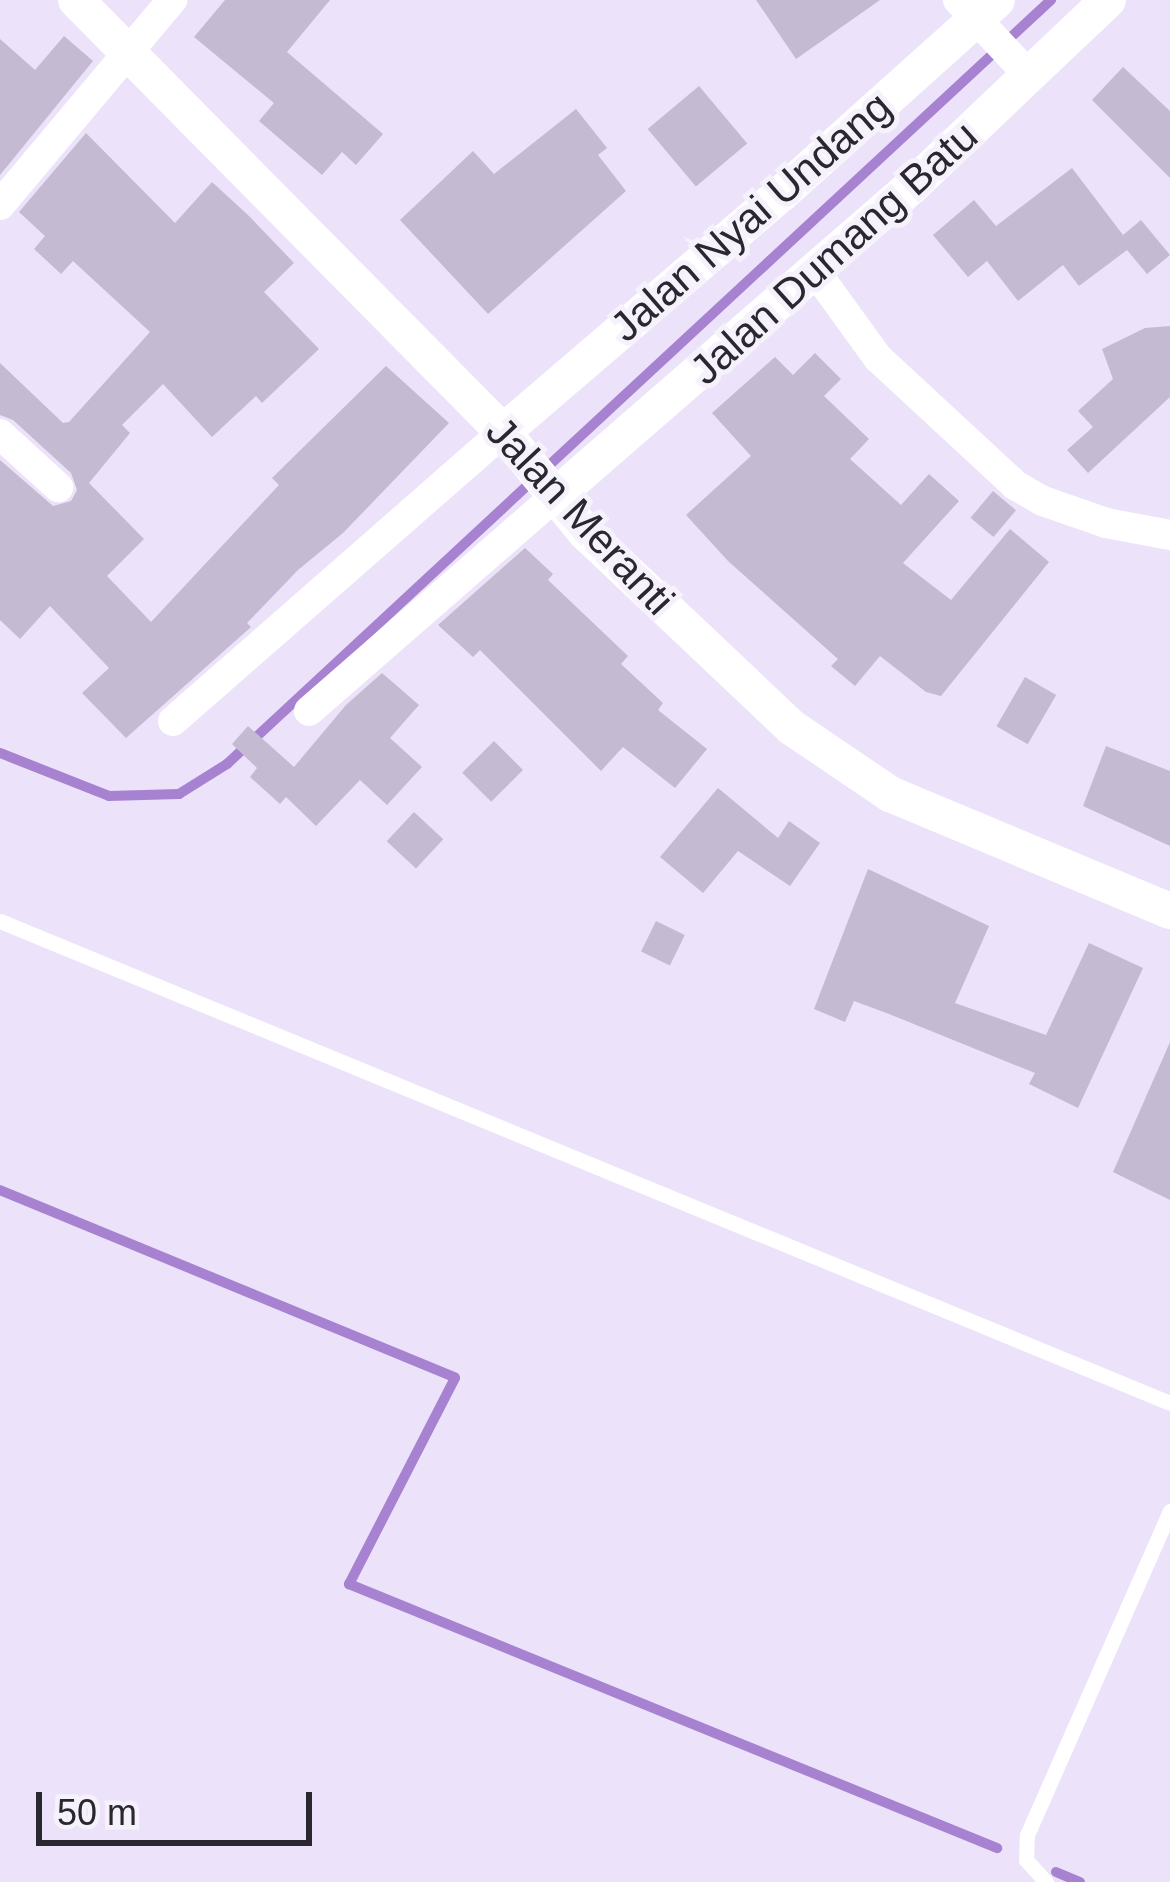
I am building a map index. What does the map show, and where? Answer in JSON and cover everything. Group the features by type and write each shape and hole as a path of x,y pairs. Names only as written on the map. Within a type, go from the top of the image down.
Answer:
{"street":[{"name":"Jalan Meranti","path":"76,0 762,702 851,771 962,826 1170,911"},
{"path":"0,205 172,0"},
{"name":"Jalan Dumang Batu","path":"528,465 815,272 1022,69 1108,0"},
{"path":"979,13 1022,69"},
{"name":"Jalan Nyai Undang","path":"528,465 979,13"},
{"path":"815,272 878,358 1015,485 1042,501 1106,523 1170,535"},
{"path":"0,434 58,487"},
{"path":"309,711 528,465"},
{"path":"173,721 528,465"}],"lane":[{"path":"0,921 1170,1402"},
{"path":"1046,1882 1026,1860 1027,1835 1170,1511"}],"building":[{"path":"225,0 330,0 287,52 383,134 356,165 342,152 322,175 259,121 274,103 194,37"},
{"path":"756,0 880,0 796,59"},
{"path":"64,36 93,61 0,175 0,39 35,70"},
{"path":"1123,67 1170,111 1170,178 1092,100"},
{"path":"699,86 747,143 696,187 648,129"},
{"path":"576,109 607,148 598,155 626,191 488,314 400,220 473,151 494,174"},
{"path":"86,133 175,223 212,182 249,216 294,263 264,292 319,349 262,403 256,396 212,437 163,384 122,425 130,433 89,483 144,539 107,576 151,622 279,485 272,478 386,366 449,423 343,533 298,570 247,623 251,627 126,738 82,693 109,668 50,606 20,639 0,620 0,460 53,506 71,501 77,490 71,473 13,420 0,415 0,363 63,423 69,422 150,332 73,261 61,274 34,249 45,236 19,212"},
{"path":"1072,168 1123,235 1141,220 1170,255 1147,274 1127,250 1079,286 1063,265 1018,301 987,261 968,277 933,235 974,200 996,226"},
{"path":"1170,326 1170,397 1088,473 1067,450 1093,427 1078,411 1113,379 1102,349 1145,328"},
{"path":"815,353 841,379 824,396 869,439 850,459 901,505 929,474 959,501 903,563 951,600 1010,529 1049,562 941,696 926,692 880,656 855,686 831,666 838,659 728,561 686,515 751,456 712,413 775,357 793,375"},
{"path":"993,491 1016,510 993,537 971,518"},
{"path":"525,548 553,574 548,580 628,656 621,664 663,703 658,710 707,749 675,788 623,747 601,771 480,650 473,657 438,625"},
{"path":"382,673 419,705 390,738 422,767 387,805 360,780 316,826 286,797 280,804 250,777 257,768 232,744 248,726 294,767 346,705"},
{"path":"1025,677 1056,695 1028,744 996,726"},
{"path":"494,741 523,770 491,802 462,773"},
{"path":"1106,746 1170,771 1170,846 1083,806"},
{"path":"718,788 778,838 789,821 820,843 790,886 738,851 703,893 660,857"},
{"path":"414,812 443,839 416,869 387,841"},
{"path":"868,869 989,926 955,1003 1046,1035 1089,943 1143,968 1078,1108 1029,1084 1035,1073 889,1014 854,1001 845,1022 814,1009"},
{"path":"656,921 685,935 670,966 641,952"},
{"path":"1170,1042 1170,1200 1113,1172"}],"waterway":[{"path":"0,753 109,796 179,794 227,764 1051,0"},
{"path":"0,1190 455,1378 349,1584 997,1848"},
{"path":"1056,1872 1080,1882"}]}
